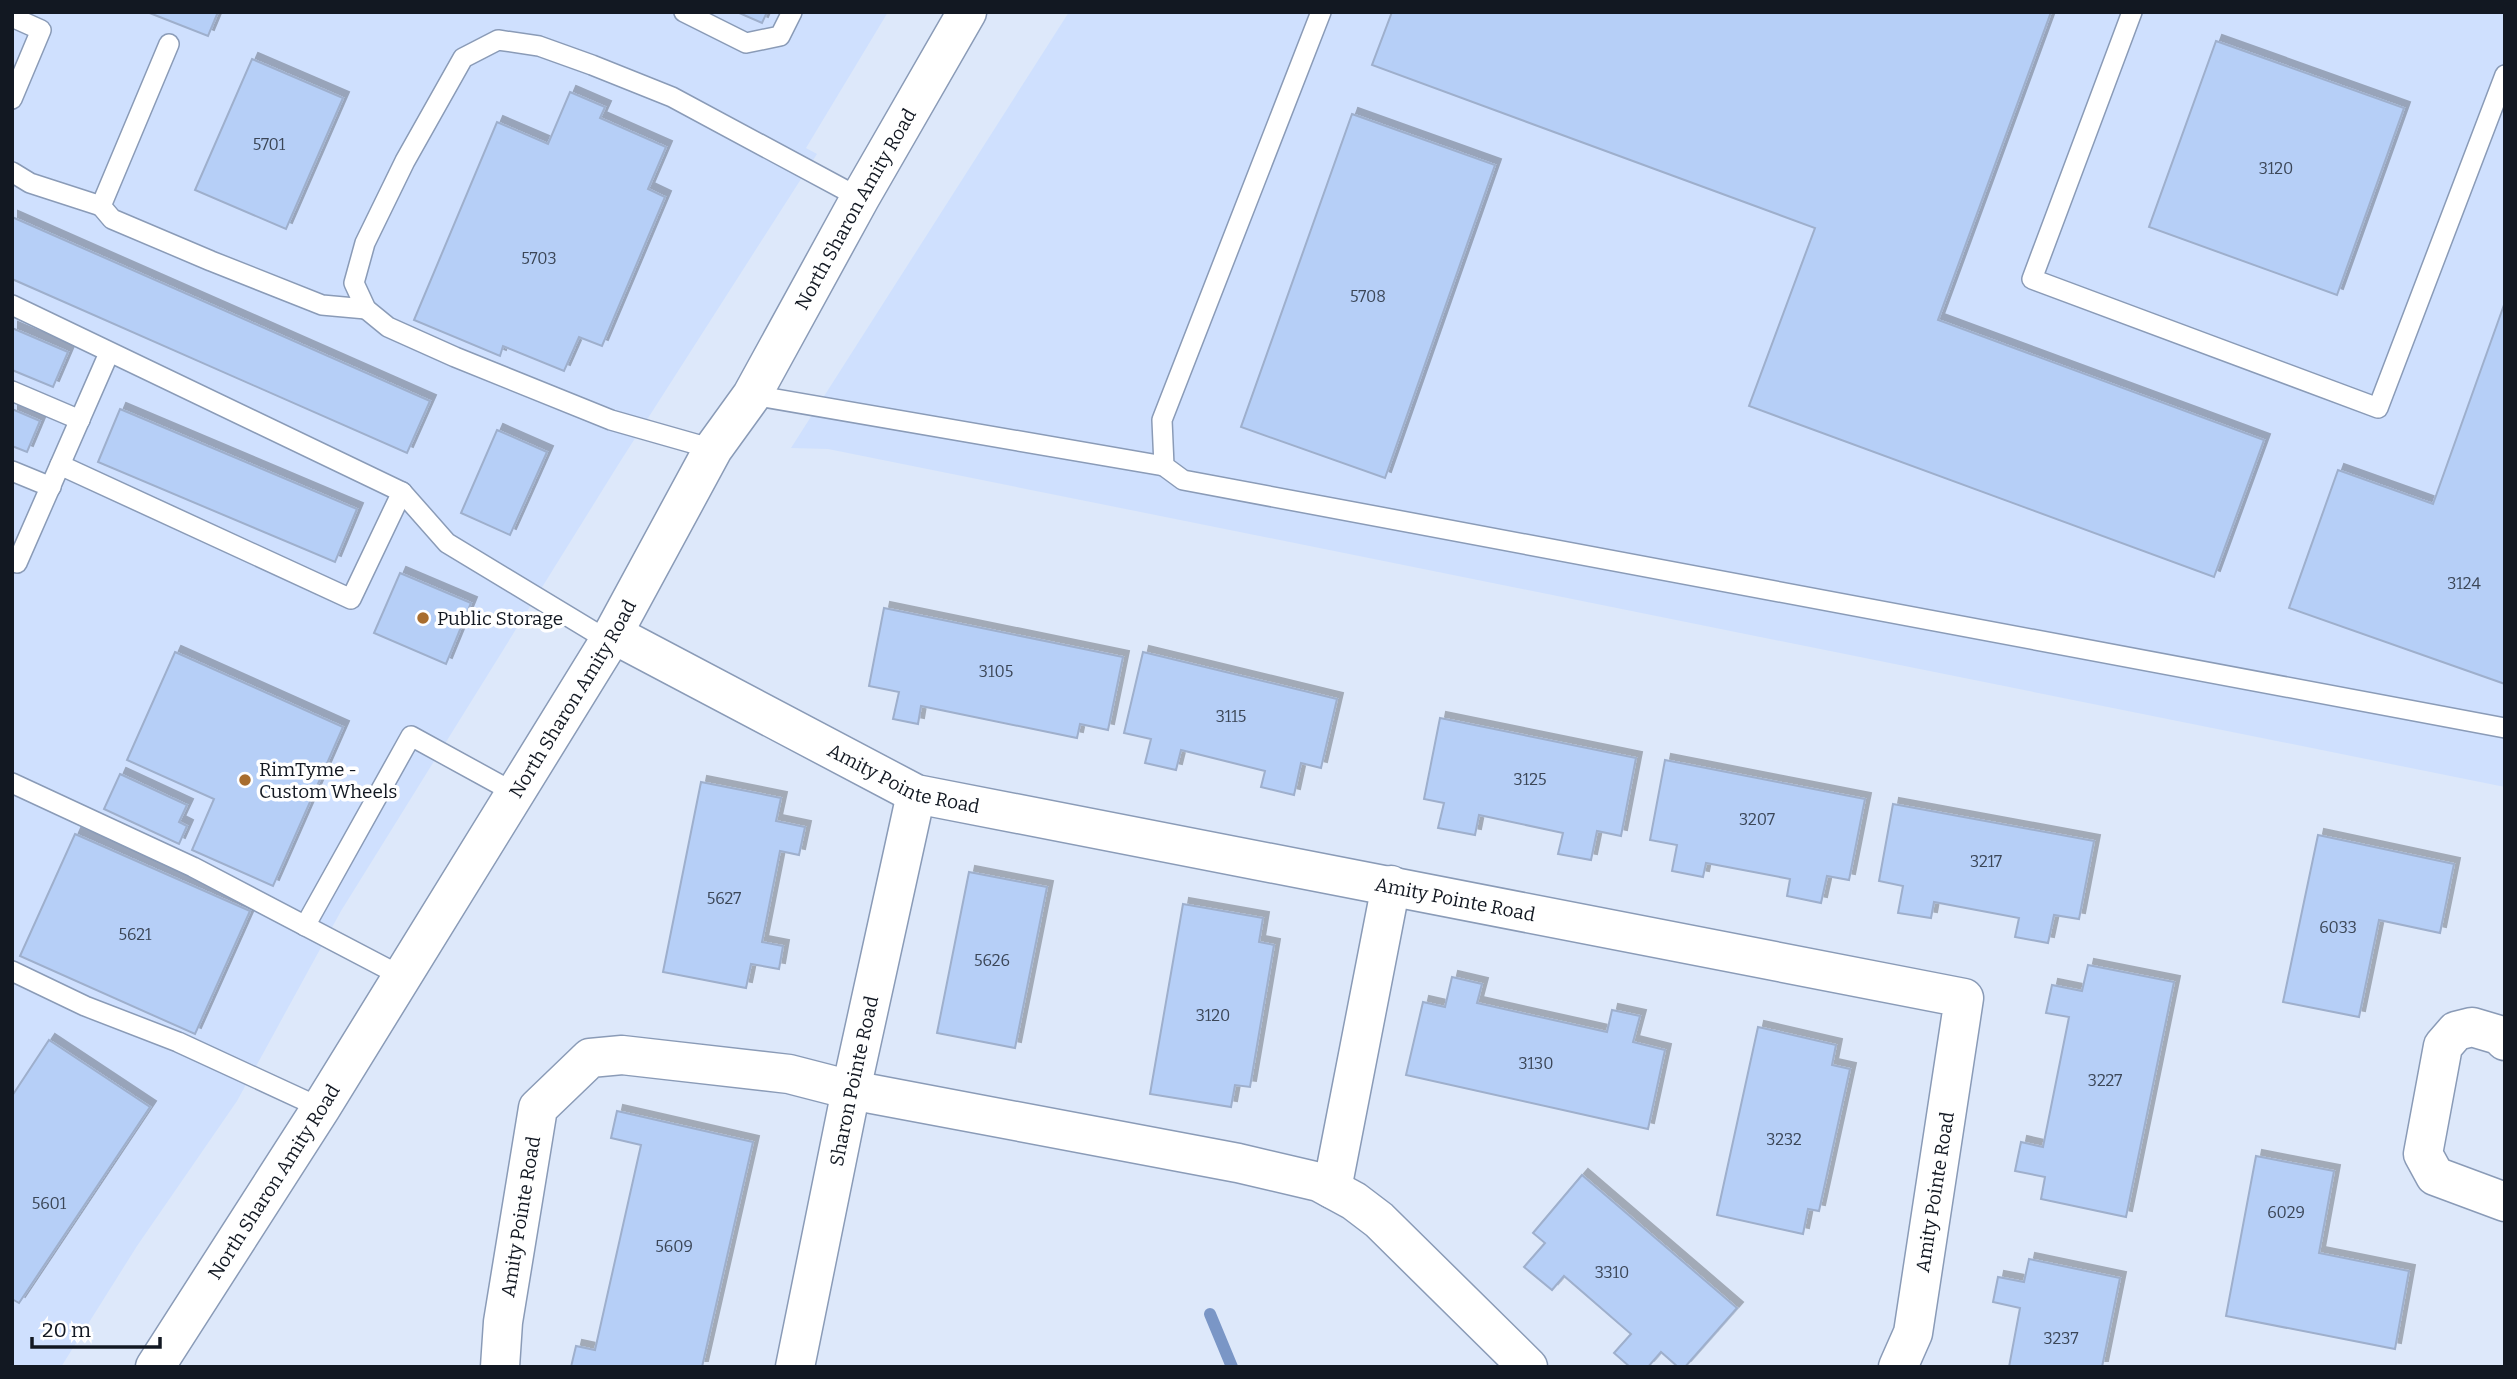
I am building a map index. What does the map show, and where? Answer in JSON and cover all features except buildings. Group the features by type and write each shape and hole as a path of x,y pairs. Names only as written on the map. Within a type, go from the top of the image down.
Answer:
{"street":[{"name":"North Sharon Amity Road","path":"155,1367 321,1108 611,637 713,449 752,395 859,198 964,14"},
{"name":"Amity Pointe Road","path":"611,637 916,794 1964,998 1913,1334 1898,1367"},
{"name":"Sharon Pointe Road","path":"795,1367 851,1090 916,794"},
{"path":"1332,1189 1391,885"},
{"path":"2505,1041 2499,1035 2472,1027 2456,1031 2443,1046 2423,1154 2435,1175 2505,1202"},
{"name":"Amity Pointe Road","path":"500,1367 506,1301 538,1108 590,1058 622,1055 789,1074 851,1090 1238,1163 1319,1182 1354,1201 1379,1220 1528,1367"}],"lane":[{"path":"684,12 746,44 780,36 792,12"},
{"path":"1164,466 1162,421 1321,12"},
{"path":"2132,12 2032,279 2378,408 2505,75"},
{"path":"12,17 41,30 12,99"},
{"path":"713,449 611,420 467,362 388,327 366,309 354,283 365,243 393,184 463,58 498,40 539,46 672,97 859,198"},
{"path":"101,206 169,44"},
{"path":"12,172 30,183 101,206 113,219 211,261 322,304 366,309"},
{"path":"12,305 402,492 447,543 611,637"},
{"path":"14,567 109,353"},
{"path":"12,391 80,420"},
{"path":"752,395 1164,466 1183,480 2505,728"},
{"path":"60,465 351,599 402,492"},
{"path":"12,471 51,488"},
{"path":"305,926 411,736 515,793"},
{"path":"12,783 194,867 401,976"},
{"path":"12,971 85,1006 178,1042 321,1108"}],"shaded area":[{"path":"12,12 888,12 806,148 817,154 618,465 341,911 237,1101 137,1246 61,1367 12,1367"},
{"path":"1069,12 2505,12 2505,787 828,449 791,448"}],"waterway":[{"path":"1210,1314 1232,1367"}],"place":[{"name":"Public Storage","path":"423,618"},
{"name":"RimTyme - Custom Wheels","path":"245,780"}]}
